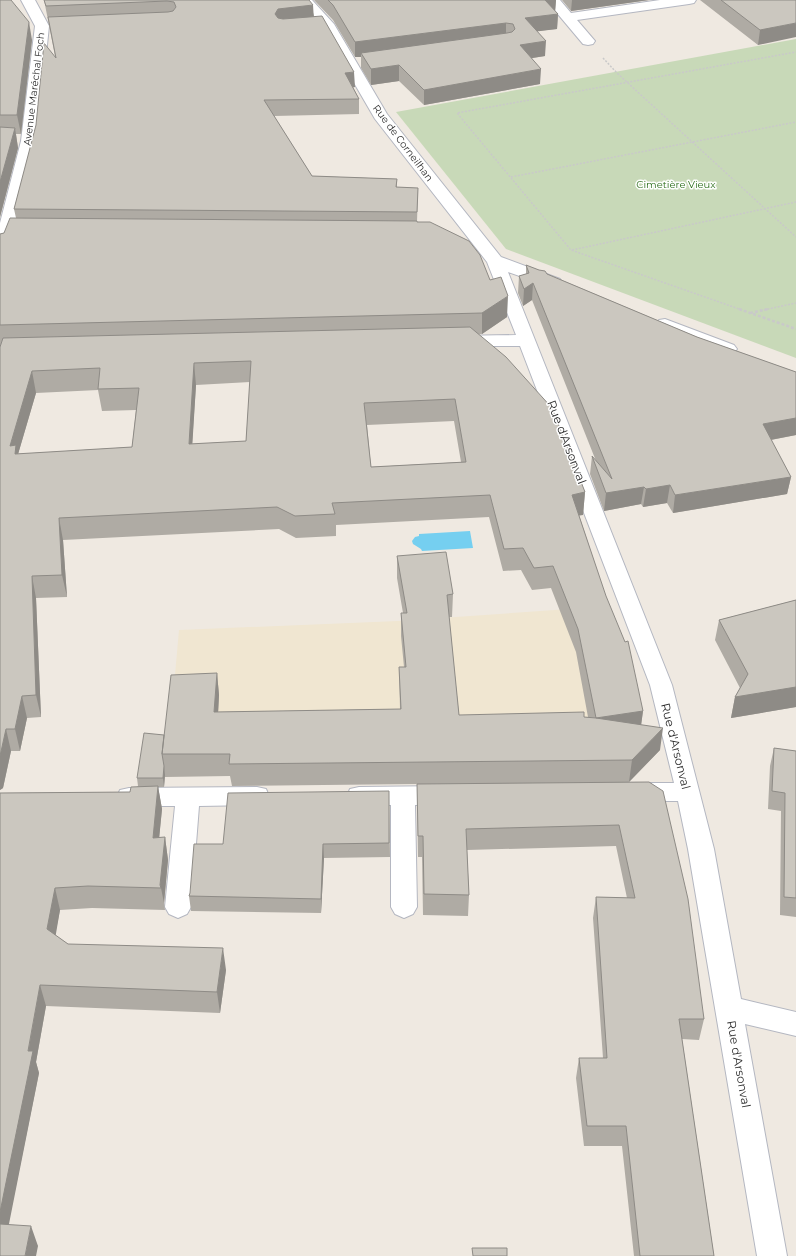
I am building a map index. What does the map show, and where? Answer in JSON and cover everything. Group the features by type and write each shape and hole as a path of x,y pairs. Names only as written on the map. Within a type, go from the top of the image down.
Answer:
{"street":[{"name":"Avenue Maréchal Foch","path":"0,250 14,232 22,141 42,26 28,0"},
{"name":"Rue de Corneilhan","path":"305,0 327,24 380,116 495,260"},
{"path":"553,0 588,41"},
{"path":"568,17 689,0"},
{"path":"309,26 327,24"},
{"path":"42,26 58,25"},
{"path":"351,64 366,62"},
{"path":"451,234 475,235"},
{"path":"495,260 572,289"},
{"name":"Rue d'Arsonval","path":"495,260 528,340 661,685 701,848 772,1256"},
{"path":"646,317 740,354"},
{"path":"437,342 528,340"},
{"path":"612,793 688,792"},
{"path":"403,795 404,907"},
{"path":"340,796 472,795"},
{"path":"178,907 188,796"},
{"path":"109,798 277,796"},
{"path":"729,1008 796,1024"}],"path":[{"path":"796,52 457,113 572,250 796,329"},
{"path":"617,73 796,237"},
{"path":"510,177 796,122"},
{"path":"572,250 796,202"},
{"path":"749,313 796,303"}],"shaded area":[{"path":"598,607 647,763 168,753 179,630 398,621"}],"green space":[{"name":"Cimetière Vieux","path":"796,39 796,358 506,249 396,112"}],"water":[{"path":"470,531 473,548 422,551 413,544 412,541 415,537 419,536 419,534"}],"building":[{"path":"0,0 11,0 29,22 17,115 0,115"},
{"path":"44,0 309,0 313,5 278,9 275,14 278,18 283,19 322,16 354,72 345,73 359,99 264,100 312,176 397,179 396,187 418,188 417,212 14,209 36,125 44,43 56,58 48,17 168,12 173,11 176,7 174,2 167,1 46,6"},
{"path":"328,0 545,0 558,14 525,18 546,41 520,45 541,69 424,90 399,65 371,69 361,53 507,33 512,32 515,29 513,24 506,23 355,42 333,5"},
{"path":"721,0 796,0 796,23 760,30"},
{"path":"0,127 15,128 0,182"},
{"path":"10,218 430,222 469,241 480,255 490,280 501,277 508,296 482,313 0,325 0,234 4,233"},
{"path":"526,265 545,271 547,274 697,337 796,372 796,418 763,424 791,477 675,495 670,485 646,489 644,487 606,493 592,456 612,479 533,283 524,289 519,276 529,273"},
{"path":"470,327 506,357 552,408 585,492 572,495 606,596 625,642 628,641 643,711 596,718 578,629 553,566 534,568 523,548 504,549 490,495 332,503 335,514 295,516 277,507 59,518 62,575 32,576 36,695 22,696 15,729 6,729 0,756 0,347 3,338","holes":["251,361 246,441 189,444 194,363","100,368 98,389 139,388 132,447 15,454 16,445 10,446 32,371","455,399 466,462 371,467 364,403"]},
{"path":"446,552 453,594 447,595 459,715 584,712 584,717 663,728 632,760 229,764 230,754 162,754 171,675 217,673 214,712 401,709 399,667 406,667 401,613 407,613 397,556"},
{"path":"796,600 796,687 735,697 748,674 719,620"},
{"path":"144,733 164,735 162,754 164,766 163,778 137,778"},
{"path":"774,748 796,751 796,898 784,897 785,793 772,791"},
{"path":"649,782 663,791 688,899 704,1019 679,1019 714,1256 640,1256 626,1126 587,1126 579,1058 607,1058 596,897 635,898 619,825 466,829 469,895 424,894 423,836 418,836 417,784"},
{"path":"158,786 153,838 165,837 160,885 161,888 88,886 55,888 47,929 68,944 223,948 217,992 40,985 28,1051 33,1051 0,1212 0,793 130,792 131,787"},
{"path":"389,791 389,843 323,844 321,899 189,896 194,844 223,844 228,793"},
{"path":"0,1224 31,1226 25,1256 0,1256"},
{"path":"472,1248 507,1248 507,1256 473,1256"}]}
